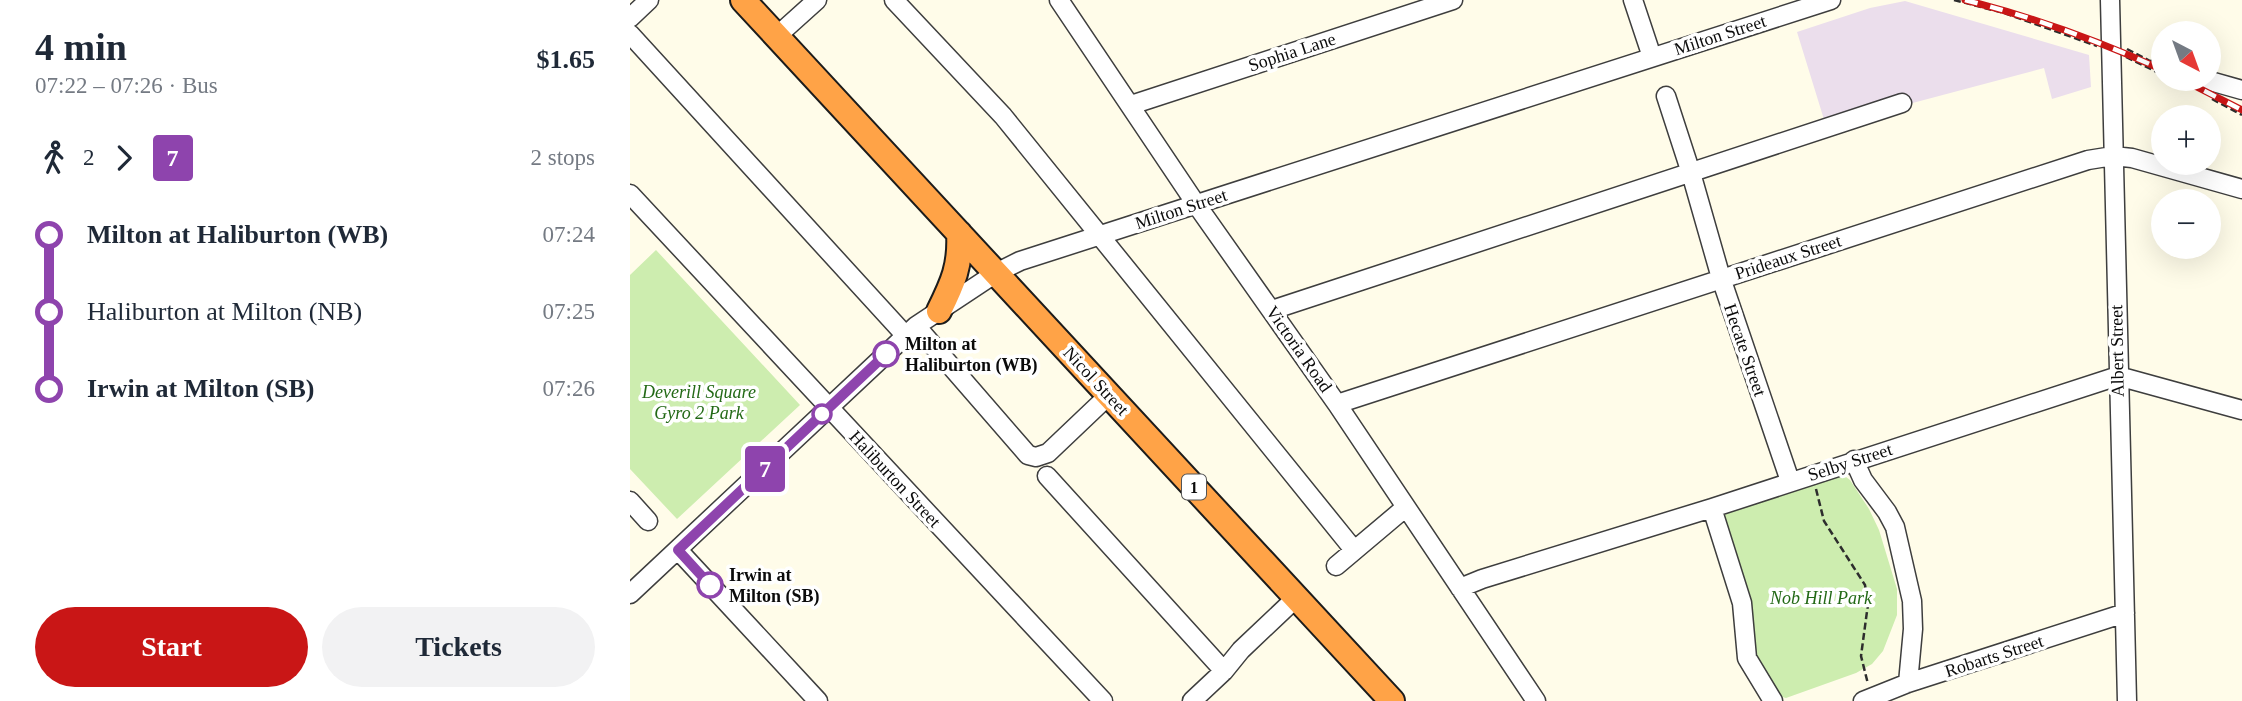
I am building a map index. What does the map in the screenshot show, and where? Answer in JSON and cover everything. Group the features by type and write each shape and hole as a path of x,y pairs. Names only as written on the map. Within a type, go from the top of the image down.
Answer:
{"highway":[{"name":"Nicol Street","path":"743,0 1392,701"},
{"path":"939,311 956,277 960,251 959,233"}],"street":[{"path":"632,14 649,0"},
{"path":"777,36 817,0"},
{"path":"894,0 1003,116 1354,550"},
{"name":"Victoria Road","path":"1059,0 1196,204 1337,404 1536,701"},
{"name":"Sophia Lane","path":"1131,105 1453,0"},
{"path":"1633,0 1652,57"},
{"name":"Milton Street","path":"630,594 911,331 996,273 1020,261 1831,0"},
{"name":"Albert Street","path":"2110,0 2127,701"},
{"path":"630,34 1028,455 1037,457 1048,453 1109,395"},
{"path":"2221,84 2242,90"},
{"name":"Hecate Street","path":"1666,96 1721,278 1790,481"},
{"path":"1272,310 1902,103"},
{"name":"Prideaux Street","path":"1337,404 2088,160 2113,156 2132,158 2242,189"},
{"name":"Haliburton Street","path":"630,194 1103,701"},
{"path":"2118,376 2242,410"},
{"name":"Selby Street","path":"1460,588 2118,376"},
{"path":"1854,460 1863,480 1895,527 1912,601 1913,629 1908,683"},
{"path":"1047,476 1224,671"},
{"path":"630,501 648,521"},
{"path":"1336,566 1406,507"},
{"path":"1712,508 1742,603 1747,658 1773,701"},
{"path":"678,550 818,701"},
{"path":"1192,701 1297,597"},
{"name":"Robarts Street","path":"1868,699 1908,683 2126,613"}],"path":[{"path":"1954,0 2004,13 2151,61"},
{"path":"2110,46 2151,68"},
{"path":"1812,474 1824,521 1865,585 1868,604 1861,656 1868,699"}],"shaded area":[{"path":"1905,1 2089,55 2091,87 2052,99 2044,68 1826,126 1797,32 1870,8"}],"green space":[{"name":"Deverill Square Gyro 2 Park","path":"656,250 800,405 677,519 630,469 630,275"},
{"name":"Nob Hill Park","path":"1835,476 1850,480 1879,530 1897,589 1897,615 1883,651 1872,664 1856,673 1786,698 1775,695 1760,676 1722,520 1726,513"}],"railway":[{"path":"1965,0 2066,30 2151,65"},
{"path":"2205,91 2242,110"}],"bus line":[{"name":"7","path":"710,585 678,550 886,354"}],"place":[{"name":"Milton at Haliburton (WB)","path":"886,354"},
{"name":"Irwin at Milton (SB)","path":"710,585"}]}
